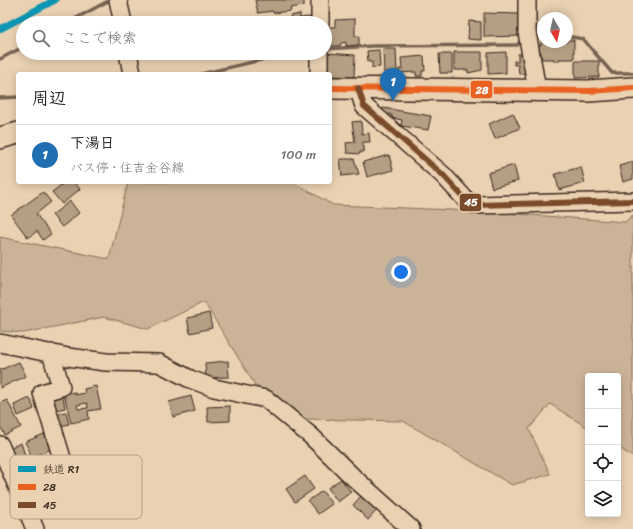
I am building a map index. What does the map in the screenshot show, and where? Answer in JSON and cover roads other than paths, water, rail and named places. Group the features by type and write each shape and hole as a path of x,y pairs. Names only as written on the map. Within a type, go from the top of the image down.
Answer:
{"main road":[{"path":"332,88 589,91 633,88"},
{"path":"0,138 16,134"}],"street":[{"path":"118,0 121,16"},
{"path":"320,0 320,16"},
{"path":"527,0 527,36 537,90"},
{"path":"129,60 132,72"},
{"path":"319,60 319,72"},
{"path":"358,88 364,106 443,175 466,200 476,205 633,201"},
{"path":"0,343 106,362 159,364 190,379 214,388 266,399 311,436 353,477 411,529"},
{"path":"51,353 61,387 42,393 61,455"},
{"path":"0,445 5,471"},
{"path":"31,519 35,529"}],"waterway":[{"path":"80,16 110,0"},
{"path":"532,36 537,36"},
{"path":"573,37 583,39 612,73 633,73"},
{"path":"332,49 372,46 517,45 522,39"},
{"path":"0,59 16,51"},
{"path":"210,72 261,60"},
{"path":"0,98 16,97"}],"rail line":[{"name":"R1","path":"25,16 55,0"},
{"name":"R1","path":"0,29 16,21"}],"place":[{"name":"下湯日","path":"393,101"}]}
